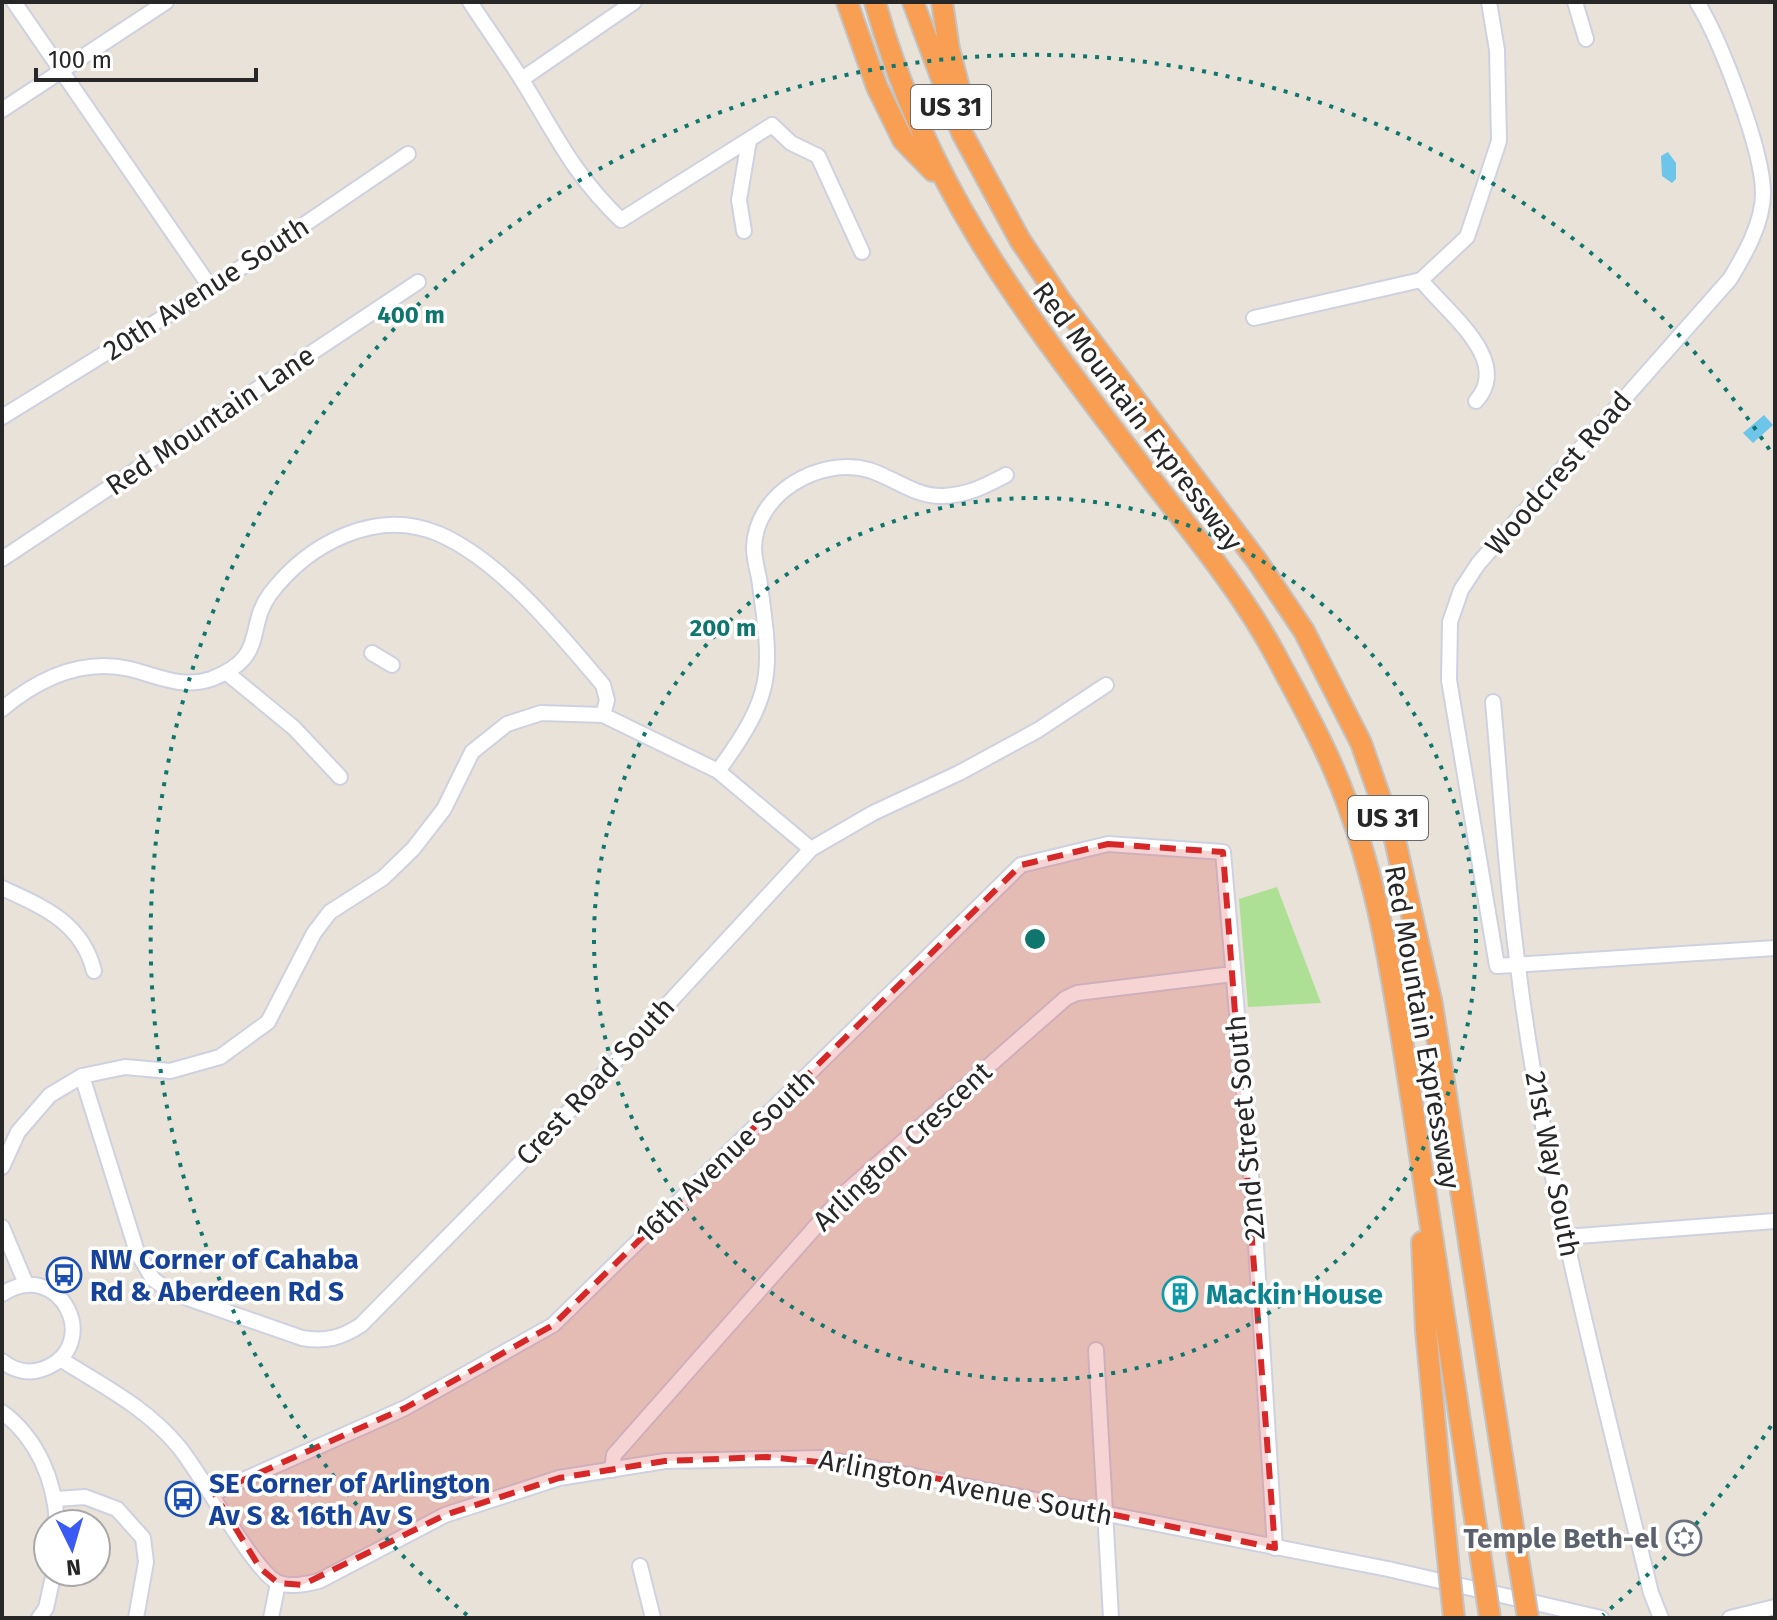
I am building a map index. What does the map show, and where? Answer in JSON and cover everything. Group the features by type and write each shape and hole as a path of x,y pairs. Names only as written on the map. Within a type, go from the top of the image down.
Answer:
{"highway":[{"path":"847,2 877,87 903,140 946,185"},
{"name":"Red Mountain Expressway","path":"875,2 910,106 946,185 985,254 1029,319 1190,530 1273,651 1331,763 1364,860 1389,968 1490,1618"},
{"name":"Red Mountain Expressway","path":"913,2 945,94 1001,208 1061,301 1257,561 1304,631 1361,743 1395,840 1432,1004 1528,1618"},
{"path":"942,2 964,108 1001,208"},
{"path":"1418,1142 1426,1330 1454,1618"}],"street":[{"path":"14,2 211,288"},
{"path":"2,110 166,2"},
{"path":"470,2 522,79 569,161 588,188 621,220 772,125 791,143 818,156 862,252"},
{"path":"522,79 634,2"},
{"path":"1254,318 1421,280 1467,237 1499,141 1497,50 1489,2"},
{"path":"1575,2 1586,39"},
{"name":"Woodcrest Road","path":"1518,967 1497,966 1449,680 1450,622 1461,590 1478,564 1730,279 1745,255 1763,192 1751,135 1713,27 1697,2"},
{"path":"744,231 739,200 749,140"},
{"name":"20th Avenue South","path":"2,417 211,288 408,154"},
{"path":"1421,280 1482,351 1489,369 1487,389 1476,401"},
{"name":"Red Mountain Lane","path":"2,559 418,282"},
{"path":"718,771 750,728 764,693 769,651 754,547 764,515 779,493 806,475 829,468 868,470 913,490 940,496 972,493 1006,475"},
{"path":"2,709 27,688 61,672 90,667 127,668 172,682 196,684 227,673 243,660 255,641 267,599 290,568 318,547 354,530 402,525 438,534 493,570 603,685 607,700 603,715"},
{"path":"372,653 392,665"},
{"path":"227,673 294,728 340,777"},
{"name":"Crest Road South","path":"82,1076 137,1252 153,1279 170,1292 302,1338 322,1341 344,1336 361,1325 533,1150 811,849 873,813 959,773 1038,730 1106,685"},
{"name":"21st Way South","path":"1493,702 1518,967 1565,1237 1651,1593 1661,1618"},
{"path":"2,1167 18,1132 50,1095 82,1076 125,1067 170,1071 220,1057 268,1022 314,933 330,912 383,878 413,849 444,809 472,752 507,724 541,713 603,715 718,771 811,849"},
{"name":"16th Avenue South","path":"214,1493 405,1408 553,1325 1021,865 1108,844 1223,852"},
{"name":"22nd Street South","path":"1223,852 1253,1198 1275,1548"},
{"path":"2,888 49,910 70,926 88,948 94,971"},
{"path":"1518,967 1775,948"},
{"name":"Arlington Crescent","path":"612,1470 614,1455 848,1190 1066,998 1077,993 1233,974"},
{"path":"1565,1237 1775,1221"},
{"path":"2,1227 26,1284"},
{"path":"2,1294 26,1284 56,1293 69,1309 72,1337 60,1359 37,1371 19,1371 2,1361"},
{"path":"1096,1350 1111,1618"},
{"path":"60,1359 138,1407 178,1445 214,1493 260,1568 278,1583 271,1618"},
{"path":"3,1412 33,1440 56,1499 56,1508"},
{"name":"Arlington Avenue South","path":"278,1583 302,1585 319,1581 445,1515 559,1478 665,1461 822,1458 1388,1569 1601,1618"},
{"path":"56,1499 85,1497 117,1509 143,1538 146,1562 136,1618"},
{"path":"640,1566 653,1618"},
{"path":"39,1618 46,1608 50,1588"},
{"path":"1731,1618 1775,1607"}],"highlighted area":[{"path":"1108,844 1223,852 1275,1548 891,1469 767,1457 665,1461 559,1478 445,1515 302,1585 278,1583 260,1568 214,1493 405,1408 553,1325 1021,865"}],"green space":[{"path":"1277,887 1321,1003 1248,1007 1239,899"}],"water":[{"path":"1668,152 1676,163 1676,179 1672,183 1662,176 1661,156"},
{"path":"1764,415 1773,425 1753,443 1743,433"}],"place":[{"name":"NW Corner of Cahaba Rd & Aberdeen Rd S","path":"64,1275"},
{"name":"Mackin House","path":"1180,1294"},
{"name":"SE Corner of Arlington Av S & 16th Av S","path":"183,1499"},
{"name":"Temple Beth-el","path":"1684,1538"}]}
